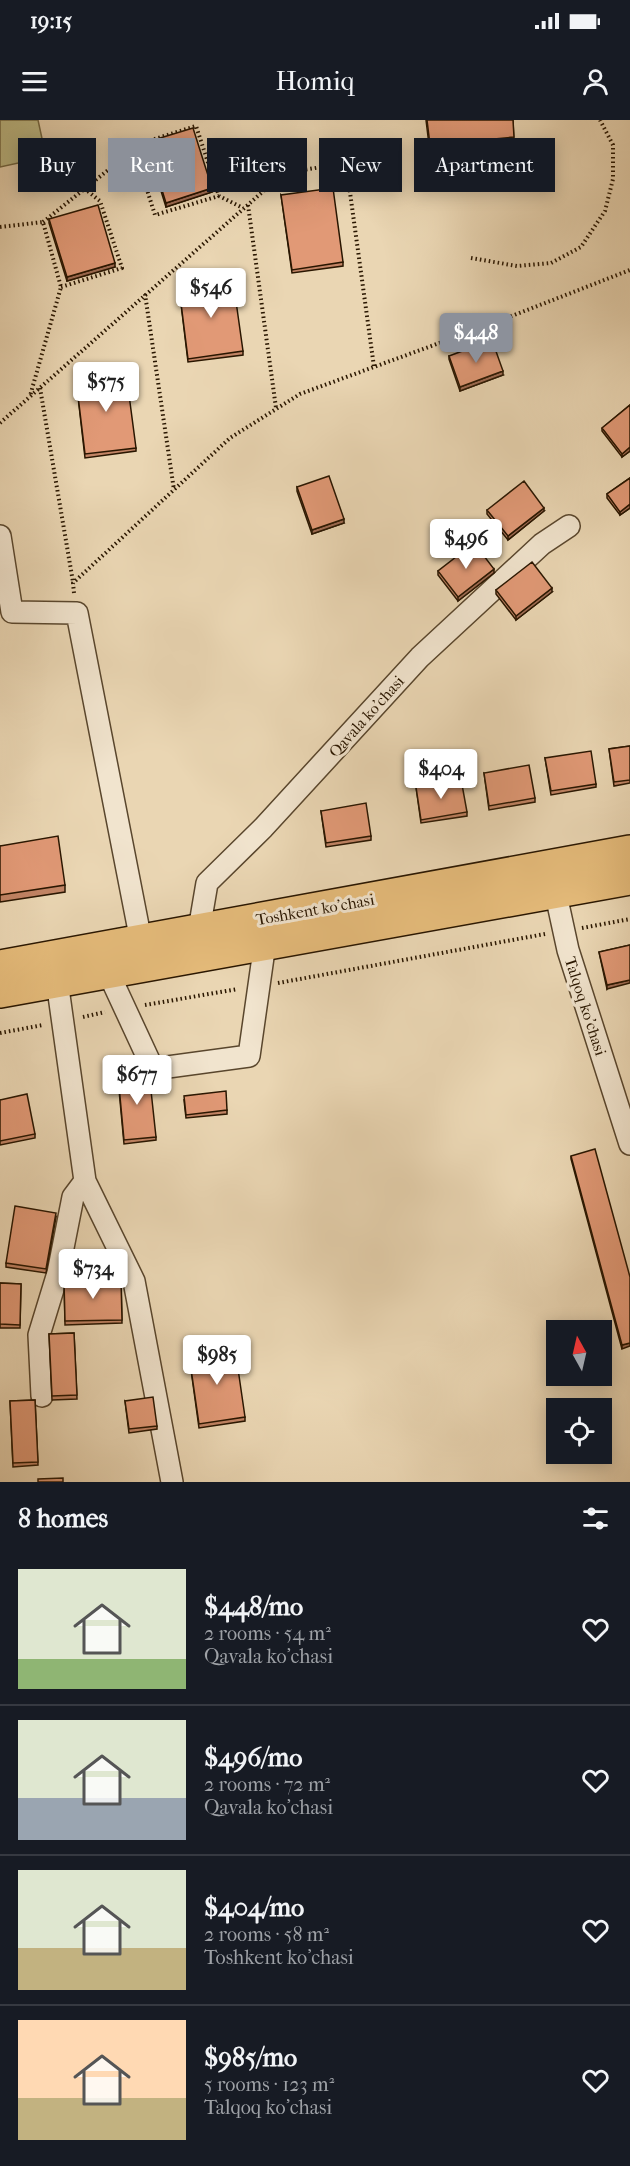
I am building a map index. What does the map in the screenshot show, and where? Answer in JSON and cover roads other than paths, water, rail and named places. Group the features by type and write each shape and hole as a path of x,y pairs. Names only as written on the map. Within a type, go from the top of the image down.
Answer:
{"highway":[{"name":"Toshkent ko'chasi","path":"0,992 265,943 552,879 630,852"},
{"name":"Toshkent ko'chasi","path":"0,967 199,930 552,879 630,878"}],"street":[{"name":"Qavala ko'chasi","path":"199,930 207,883 263,828 420,657 542,544 570,526"},
{"path":"0,536 12,612 77,613 141,941"},
{"name":"Talqoq ko'chasi","path":"552,879 564,931 630,1144"},
{"path":"108,972 153,1069 249,1056 265,943"},
{"path":"57,981 85,1181 134,1281 172,1482"},
{"path":"42,1396 39,1335 58,1273 73,1197 85,1181"}]}
